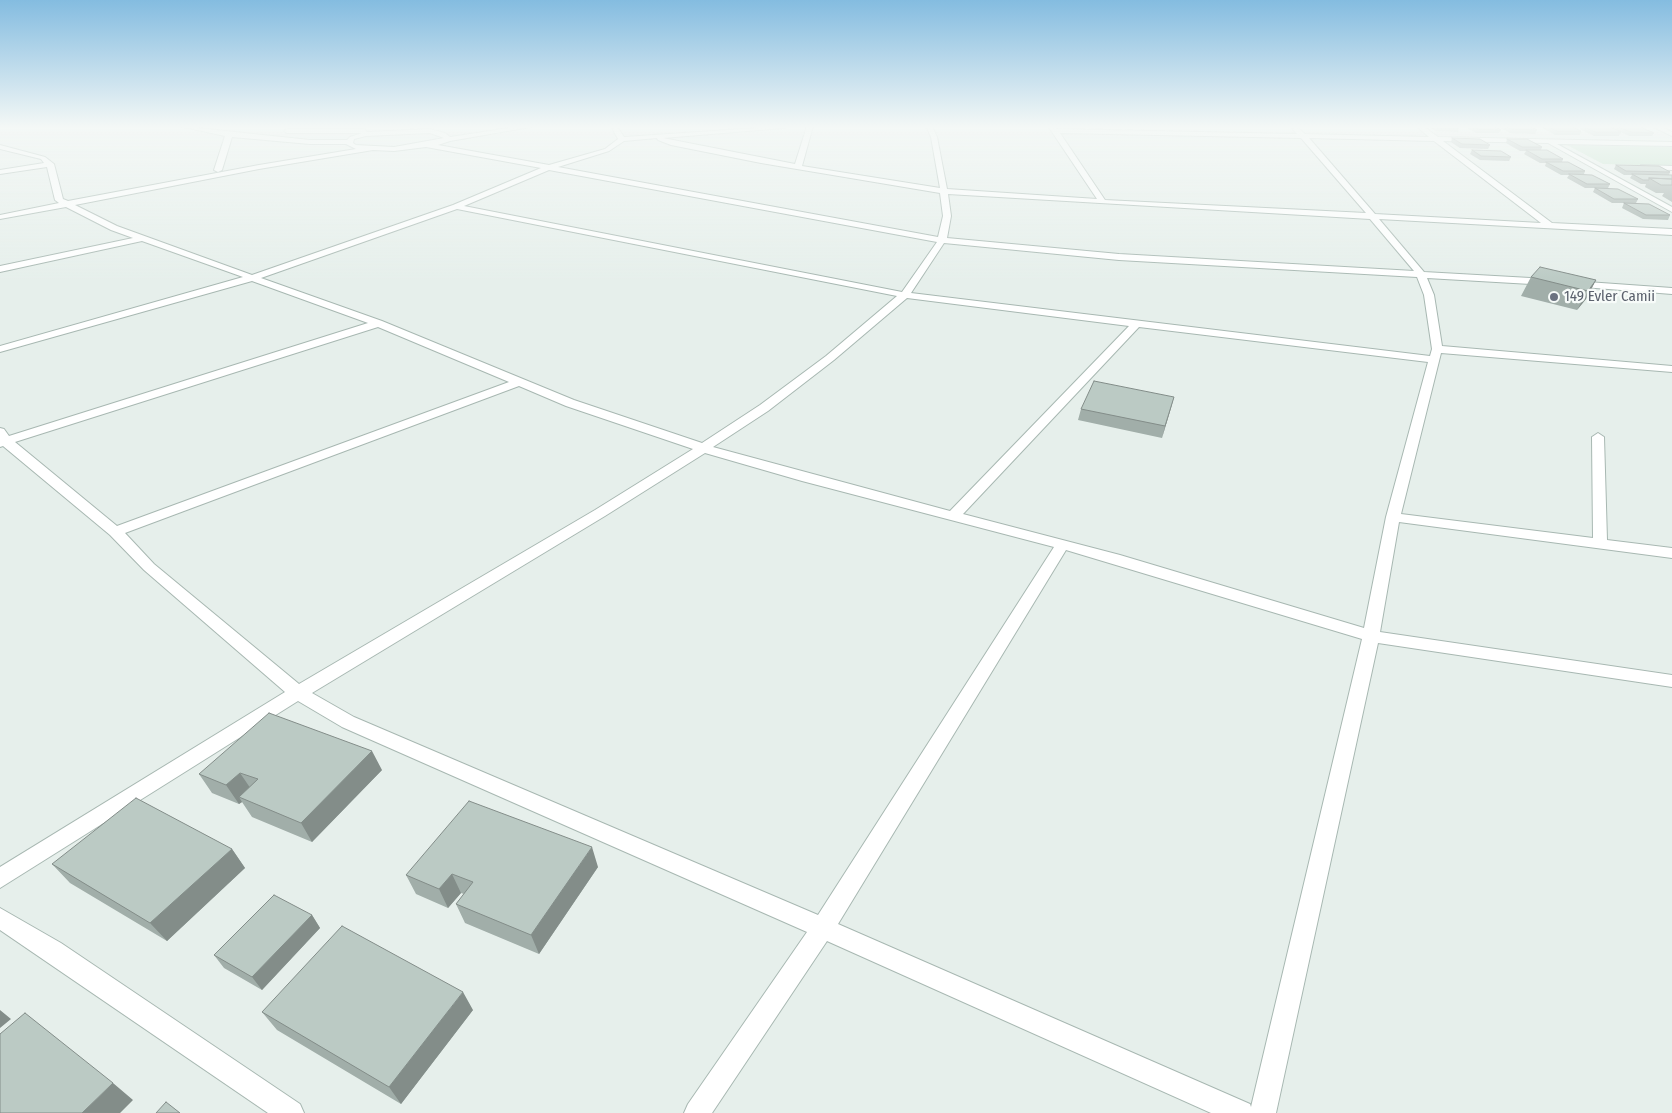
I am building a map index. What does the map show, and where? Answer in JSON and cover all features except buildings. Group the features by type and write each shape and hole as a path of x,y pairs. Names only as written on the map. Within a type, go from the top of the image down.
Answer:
{"street":[{"path":"55,178 63,202 114,228 378,323 518,382 635,426 703,448 1115,558 1371,636 1672,681"},
{"path":"0,217 180,178"},
{"path":"0,211 63,202 198,178"},
{"path":"0,349 251,278 456,207 524,178"},
{"path":"602,178 942,240 1119,257 1420,273 1556,283"},
{"path":"865,178 944,191 1103,202 1672,232"},
{"path":"0,878 298,693 600,513 703,448 798,383 905,295 942,240 946,226 942,178"},
{"path":"1087,178 1103,202"},
{"path":"1263,1113 1371,636 1393,517 1436,354 1429,295 1420,273 1339,178"},
{"path":"1488,178 1549,225"},
{"path":"1615,178 1672,210"},
{"path":"456,207 905,295 1136,324 1436,354 1672,369"},
{"path":"0,269 143,238"},
{"path":"1565,283 1672,291"},
{"path":"2,439 378,323"},
{"path":"954,516 1136,324"},
{"path":"115,532 518,382"},
{"path":"1598,436 1600,543"},
{"path":"2,439 115,532 149,567 298,693 348,722 823,928 1241,1113"},
{"path":"1393,517 1672,552"},
{"path":"697,1113 823,928 1062,545"},
{"path":"0,918 53,951 291,1113"}],"place":[{"name":"149 Evler Camii","path":"1554,297"}]}
